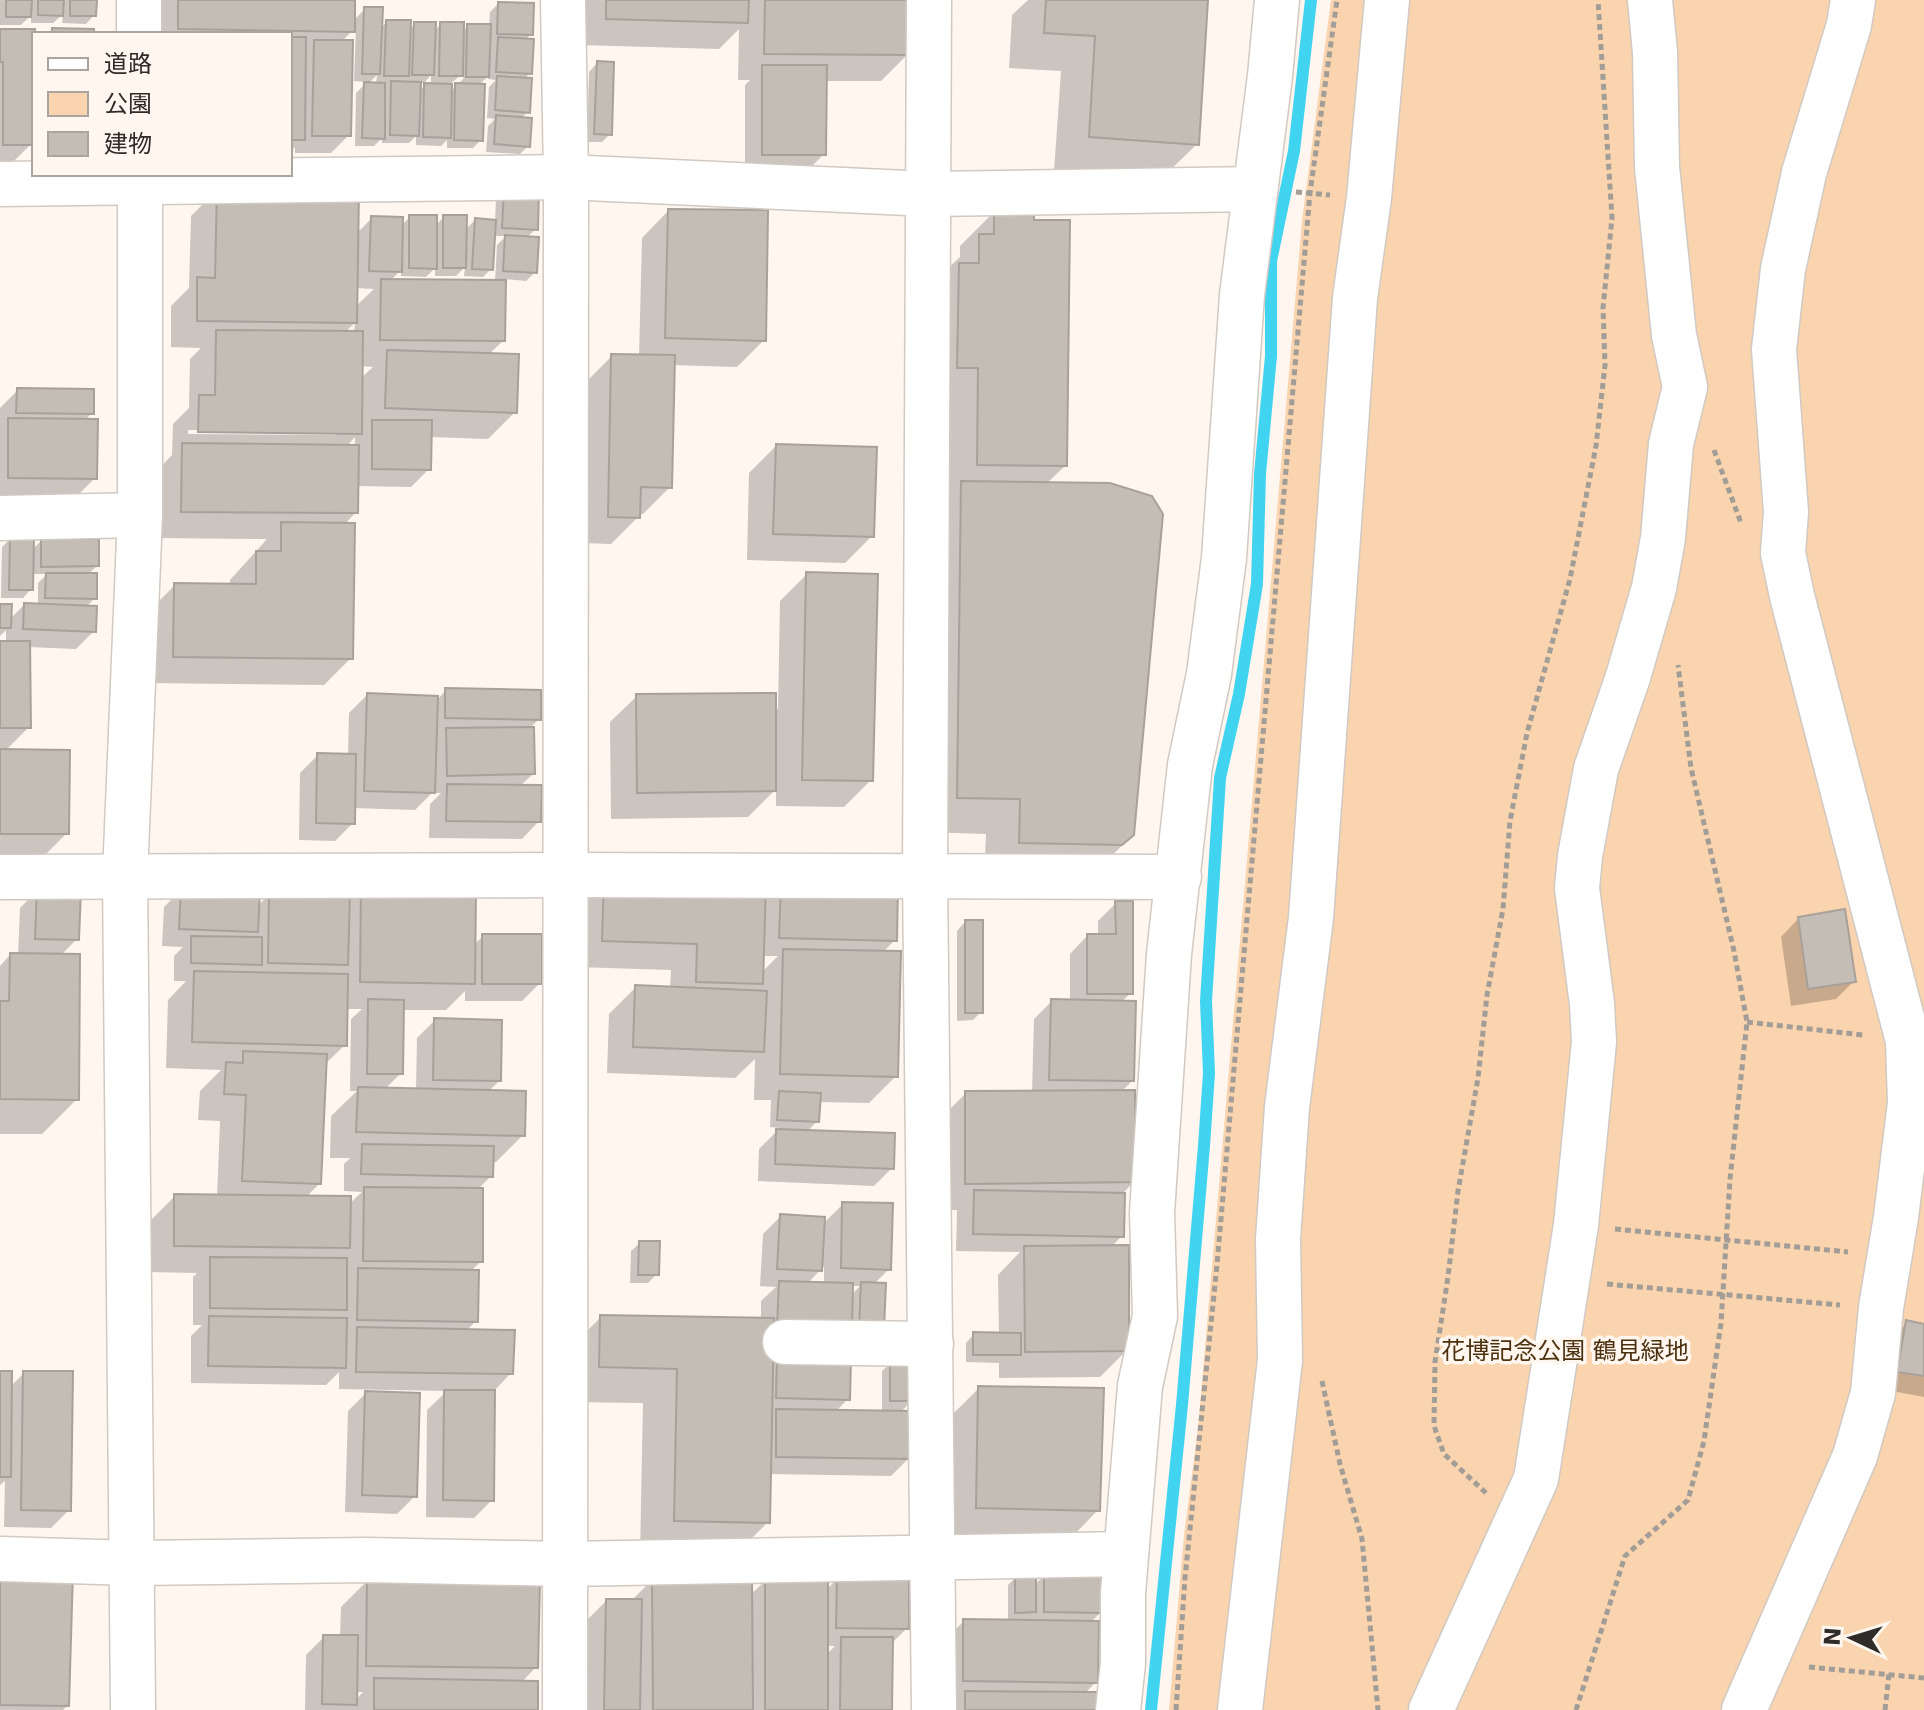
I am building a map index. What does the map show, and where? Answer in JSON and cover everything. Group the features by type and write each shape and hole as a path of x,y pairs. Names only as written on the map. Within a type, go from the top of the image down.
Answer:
{"street":[{"path":"139,0 139,32"},
{"path":"563,0 566,177 565,1710"},
{"path":"929,0 925,876 934,1710"},
{"path":"1118,1710 1123,1663 1123,1593 1140,1386 1155,1316 1152,1213 1169,954 1190,765 1209,674 1224,558 1238,390 1242,295 1277,0"},
{"path":"1240,1710 1280,1360 1278,1239 1287,1107 1311,918 1355,298 1369,198 1387,0"},
{"path":"1431,1710 1536,1479 1568,1280 1594,1042 1577,888 1585,821 1596,769 1654,588 1663,538 1671,444 1685,387 1674,335 1657,167 1655,52 1650,0"},
{"path":"1744,1710 1855,1456 1873,1393 1881,1308 1896,1217 1916,1045 1810,670 1783,553 1786,512 1774,349 1783,269 1804,173 1849,25 1853,0"},
{"path":"0,184 140,179 566,177 929,194 1255,189"},
{"path":"133,1710 134,1563 125,876 140,515 140,179"},
{"path":"0,518 140,515"},
{"path":"0,877 1179,877"},
{"path":"785,1342 931,1344"},
{"path":"0,1559 134,1563 366,1560 565,1564 1126,1554"}],"path":[{"path":"1176,1710 1185,1578 1217,1265 1310,193 1337,0"},
{"path":"1522,1513 1485,1493 1444,1454 1434,1426 1435,1362 1458,1191 1478,1078 1487,995 1503,909 1510,821 1527,733 1570,579 1596,446 1605,365 1603,308 1612,218 1598,0"},
{"path":"1255,189 1369,198"},
{"path":"1576,1710 1625,1556 1688,1500 1704,1441 1723,1295 1730,1179 1747,1022 1691,768 1678,664"},
{"path":"1747,1022 1856,1034"},
{"path":"1606,1228 1830,1250"},
{"path":"1600,1283 1826,1303"},
{"path":"1280,1360 1322,1380 1340,1464 1362,1539 1378,1710"},
{"path":"1766,1663 1924,1678"},
{"path":"1885,1710 1889,1674"}],"green space":[{"name":"花博記念公園 鶴見緑地","path":"1331,0 1924,0 1924,1710 1169,1710 1184,1535 1198,1429 1302,221"}],"building":[{"path":"6,0 32,0 31,17 6,17"},
{"path":"38,0 64,0 63,16 38,15"},
{"path":"70,0 97,0 96,16 70,16"},
{"path":"178,0 355,0 355,32 178,29"},
{"path":"606,0 749,0 748,23 606,19"},
{"path":"765,0 910,0 910,55 764,54"},
{"path":"1046,0 1208,0 1199,145 1089,137 1095,36 1044,33"},
{"path":"498,2 534,3 533,35 497,34"},
{"path":"364,7 383,7 380,74 362,74"},
{"path":"386,20 411,20 409,76 384,76"},
{"path":"414,22 436,22 434,75 412,75"},
{"path":"440,22 464,22 463,76 439,76"},
{"path":"467,24 491,24 489,77 466,77"},
{"path":"52,28 94,29 94,32 52,32"},
{"path":"0,29 35,29 32,32 32,145 3,145 3,62 0,62"},
{"path":"292,37 306,37 305,140 292,140"},
{"path":"498,37 534,39 532,74 496,72"},
{"path":"314,40 353,40 351,136 312,136"},
{"path":"597,61 614,62 612,135 594,134"},
{"path":"762,65 827,65 826,155 762,155"},
{"path":"497,76 532,78 530,113 495,110"},
{"path":"391,81 421,82 419,136 390,135"},
{"path":"364,82 385,83 385,139 362,138"},
{"path":"424,83 452,84 451,138 423,137"},
{"path":"455,83 485,84 483,141 454,140"},
{"path":"496,115 532,118 530,147 494,144"},
{"path":"217,187 359,189 357,323 197,321 197,277 215,278"},
{"path":"504,189 539,190 538,230 502,228"},
{"path":"668,209 768,210 766,341 665,338"},
{"path":"994,209 1034,210 1034,220 1070,220 1067,466 977,465 978,368 957,368 959,263 979,263 979,234 994,234"},
{"path":"409,215 437,215 437,269 409,268"},
{"path":"443,215 467,215 466,268 443,268"},
{"path":"371,216 403,217 402,272 369,271"},
{"path":"475,218 496,220 493,270 472,269"},
{"path":"505,235 539,237 537,273 503,271"},
{"path":"381,279 506,280 505,341 380,340"},
{"path":"216,330 363,331 362,434 198,432 199,395 215,395"},
{"path":"387,350 519,354 517,413 385,408"},
{"path":"611,354 675,355 672,488 641,487 640,518 608,517"},
{"path":"17,388 94,389 94,414 16,413"},
{"path":"8,418 98,419 97,479 8,478"},
{"path":"372,420 432,420 431,470 372,469"},
{"path":"182,443 359,445 358,513 181,512"},
{"path":"776,444 877,447 874,537 773,534"},
{"path":"961,481 1110,483 1152,496 1163,514 1134,835 1122,845 1019,843 1020,799 957,798"},
{"path":"281,522 355,523 353,659 173,657 174,583 256,584 256,551 281,551"},
{"path":"10,537 34,537 33,590 9,590"},
{"path":"41,539 99,539 99,566 41,567"},
{"path":"806,572 878,574 873,781 802,780"},
{"path":"46,573 97,573 97,599 45,598"},
{"path":"24,603 97,606 96,632 23,629"},
{"path":"0,604 12,604 11,628 0,628"},
{"path":"0,641 30,641 31,728 0,728"},
{"path":"445,688 541,690 541,720 445,718"},
{"path":"367,693 438,696 435,793 364,791"},
{"path":"776,693 776,791 637,793 636,694"},
{"path":"534,727 535,774 447,776 446,728"},
{"path":"0,749 70,750 69,834 0,834"},
{"path":"317,753 356,754 355,824 316,823"},
{"path":"447,784 542,785 541,822 446,821"},
{"path":"604,878 766,883 763,984 696,982 697,944 602,941"},
{"path":"781,883 898,886 897,941 779,938"},
{"path":"361,886 476,888 475,984 360,982"},
{"path":"181,887 260,890 258,932 179,929"},
{"path":"37,888 81,889 79,940 35,939"},
{"path":"269,891 350,893 348,965 268,963"},
{"path":"1115,901 1133,901 1133,994 1087,994 1087,934 1116,934"},
{"path":"1845,909 1856,982 1808,989 1798,917"},
{"path":"965,920 983,920 983,1013 965,1013"},
{"path":"482,934 542,934 542,984 482,984"},
{"path":"191,936 262,937 262,965 191,963"},
{"path":"783,949 901,951 898,1077 780,1074"},
{"path":"10,953 80,954 79,1100 0,1099 0,1001 9,1001"},
{"path":"194,971 348,974 347,1046 192,1042"},
{"path":"635,985 767,991 764,1052 633,1047"},
{"path":"368,999 404,1000 403,1074 367,1074"},
{"path":"1051,999 1136,1001 1134,1081 1049,1080"},
{"path":"434,1018 502,1020 501,1081 433,1080"},
{"path":"243,1051 327,1054 321,1184 242,1181 246,1095 224,1094 226,1062 243,1063"},
{"path":"358,1087 526,1091 525,1136 356,1132"},
{"path":"1135,1090 1136,1182 965,1184 965,1091"},
{"path":"779,1091 821,1093 819,1122 777,1120"},
{"path":"776,1129 895,1133 894,1169 775,1164"},
{"path":"362,1144 494,1146 493,1177 361,1174"},
{"path":"364,1187 483,1188 483,1262 363,1261"},
{"path":"974,1190 1125,1193 1124,1237 973,1234"},
{"path":"174,1194 351,1196 350,1248 174,1246"},
{"path":"842,1202 893,1203 891,1270 841,1268"},
{"path":"780,1214 825,1217 822,1271 777,1269"},
{"path":"639,1241 660,1241 659,1275 638,1275"},
{"path":"1129,1245 1129,1351 1025,1352 1024,1246"},
{"path":"210,1257 347,1258 347,1310 210,1308"},
{"path":"358,1268 479,1270 478,1322 357,1320"},
{"path":"779,1281 853,1283 852,1328 777,1326"},
{"path":"861,1282 886,1283 884,1329 859,1328"},
{"path":"600,1315 774,1318 770,1523 674,1521 677,1369 599,1367"},
{"path":"209,1316 347,1318 346,1368 208,1366"},
{"path":"1906,1320 1924,1324 1924,1376 1897,1372"},
{"path":"357,1327 515,1330 513,1374 356,1372"},
{"path":"973,1332 1021,1333 1021,1355 973,1355"},
{"path":"777,1356 851,1359 850,1400 776,1398"},
{"path":"890,1361 914,1361 914,1401 890,1401"},
{"path":"0,1371 12,1371 11,1477 0,1477"},
{"path":"23,1371 73,1371 71,1511 21,1510"},
{"path":"978,1386 1104,1388 1100,1511 976,1508"},
{"path":"444,1390 495,1390 494,1501 443,1500"},
{"path":"365,1391 420,1393 417,1497 362,1495"},
{"path":"776,1409 912,1411 911,1459 776,1457"},
{"path":"0,1570 73,1571 69,1706 0,1705"},
{"path":"1044,1573 1103,1573 1103,1613 1044,1612"},
{"path":"1015,1575 1036,1575 1036,1612 1015,1613"},
{"path":"652,1577 752,1577 753,1710 653,1710"},
{"path":"837,1577 909,1577 909,1629 836,1628"},
{"path":"367,1578 540,1580 538,1668 366,1666"},
{"path":"765,1578 828,1578 828,1710 765,1710"},
{"path":"606,1599 642,1599 640,1710 604,1710"},
{"path":"963,1619 1099,1621 1098,1683 963,1681"},
{"path":"323,1635 358,1635 357,1705 322,1704"},
{"path":"841,1637 893,1637 892,1710 840,1710"},
{"path":"374,1678 538,1681 538,1710 374,1710"},
{"path":"965,1691 1099,1692 1099,1710 965,1710"}],"waterway":[{"path":"1151,1710 1204,1146 1209,1073 1206,1001 1220,778 1239,694 1257,584 1260,474 1271,356 1271,261 1294,151 1311,0"}]}
